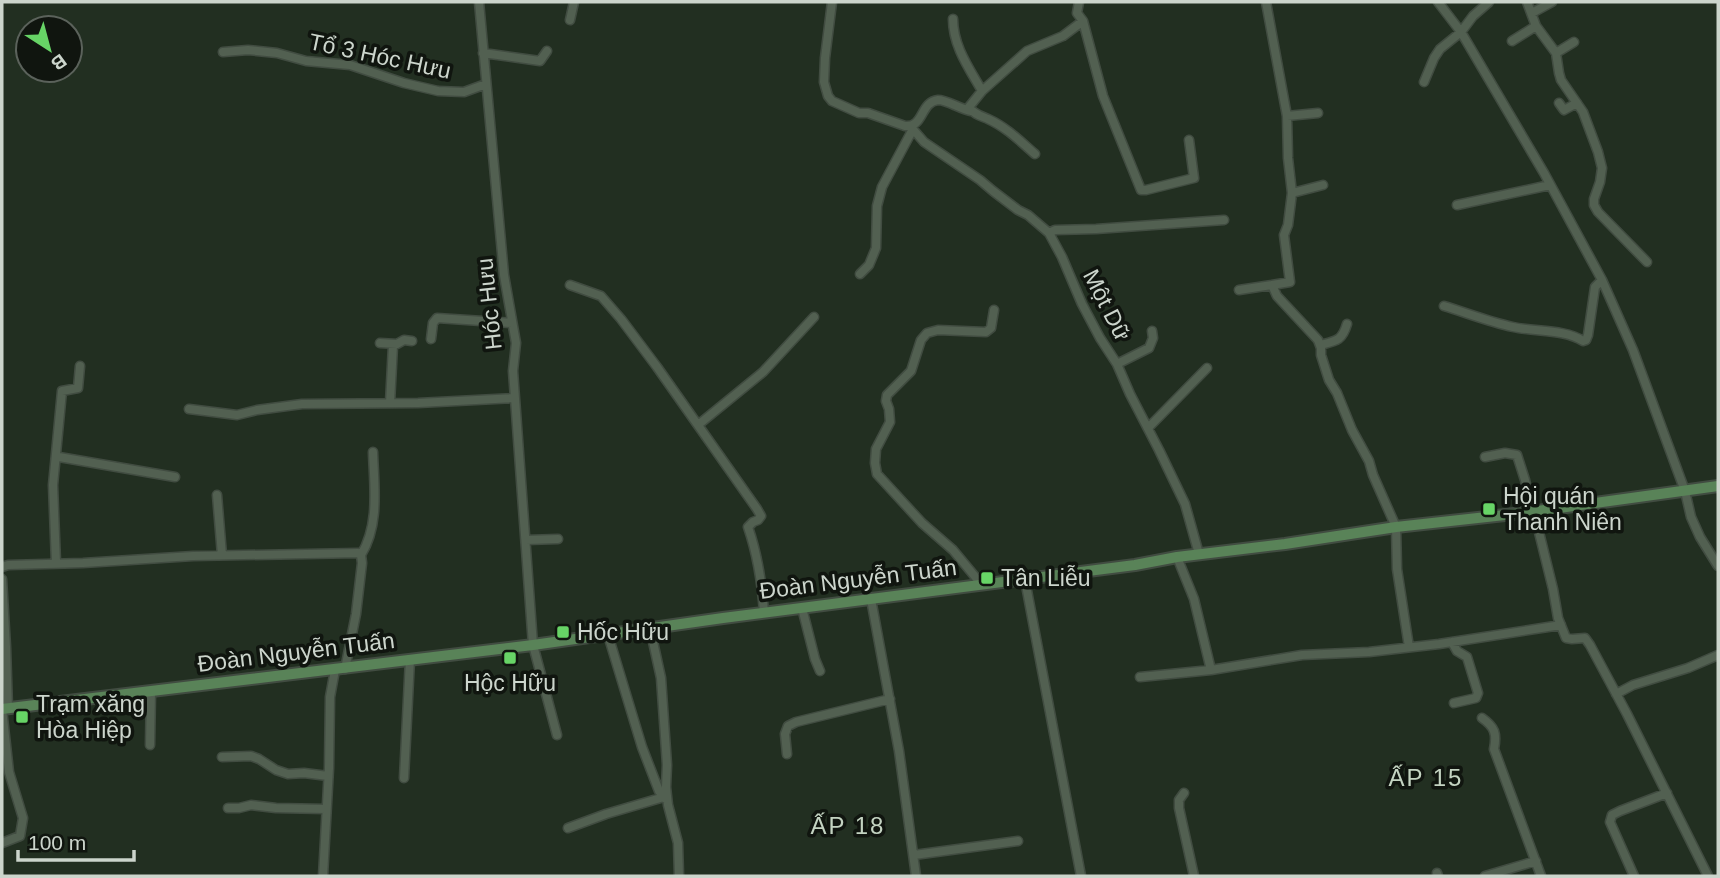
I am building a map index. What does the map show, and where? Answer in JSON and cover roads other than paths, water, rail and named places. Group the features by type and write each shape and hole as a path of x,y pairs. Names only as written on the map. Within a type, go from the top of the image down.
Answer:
{"main road":[{"name":"Đoàn Nguyễn Tuấn","path":"4,709 533,645 1135,565 1395,527 1533,512 1718,486"}],"street":[{"name":"Hóc Hưu","path":"479,2 505,275 516,343 513,371 533,645 557,735"},
{"path":"570,20 574,2"},
{"path":"832,2 825,58 824,82 828,96 832,101 859,113 868,113 912,128"},
{"path":"1079,2 1077,13 1083,21 1103,96 1141,190 1194,178 1189,140"},
{"path":"1239,290 1290,282 1284,235 1292,193 1287,116 1266,2"},
{"path":"1438,2 1461,32 1602,281 1633,350 1685,491 1691,517 1718,566"},
{"path":"1424,82 1440,49 1461,32 1478,10 1489,2"},
{"path":"1527,2 1536,26 1556,53 1561,80 1590,126 1602,168 1594,205 1647,262"},
{"path":"1532,13 1552,2"},
{"path":"953,19 961,53 982,91"},
{"path":"971,111 969,107 982,91 1027,51 1063,36 1083,21"},
{"path":"1512,41 1536,26"},
{"path":"1556,53 1574,42"},
{"name":"Tổ 3 Hóc Hưu","path":"223,52 258,51 306,61 349,65 438,91 464,92 486,84"},
{"path":"483,53 540,61 547,51"},
{"path":"860,274 869,265 876,248 877,206 882,187 912,128 930,103 944,101 994,122 1035,154"},
{"path":"1559,103 1564,110 1577,103"},
{"path":"1287,116 1318,113"},
{"name":"Một Dữ","path":"912,128 924,142 980,180 1049,233 1082,304 1117,364 1185,504 1199,554"},
{"path":"1292,193 1323,185"},
{"path":"1457,205 1550,185"},
{"path":"1049,233 1055,230 1224,220"},
{"path":"1444,306 1513,327 1569,334 1583,341 1588,335 1595,287 1602,281"},
{"path":"570,285 601,296 621,319 761,516 748,527 756,549 764,613"},
{"path":"1272,285 1277,296 1314,334 1320,345 1329,380 1369,461 1395,527 1397,569 1409,647"},
{"path":"982,585 953,550 922,523 877,474 875,456 890,422 887,395 911,371 921,340 927,333 938,330 986,332 991,328 993,310"},
{"path":"698,425 762,372 814,317"},
{"path":"431,339 433,323 437,318 512,323"},
{"path":"1320,345 1340,338 1346,324"},
{"path":"1117,364 1149,348 1152,331"},
{"path":"380,343 393,345 404,340 412,341"},
{"path":"390,403 393,345"},
{"path":"56,563 53,485 62,391 78,388 80,366"},
{"path":"1148,428 1207,368"},
{"path":"189,409 237,415 302,404 418,403 515,398"},
{"path":"323,876 330,697 356,614 362,563 360,555 368,539 375,512 373,452"},
{"path":"1485,457 1505,453 1517,454 1566,638 1585,638 1708,876"},
{"path":"59,457 176,477"},
{"path":"217,495 222,555"},
{"path":"526,540 558,539"},
{"path":"2,566 222,555 355,552 360,555"},
{"path":"1177,557 1194,599 1210,670"},
{"path":"2,579 4,709 9,772 23,818 20,836 2,843"},
{"path":"1025,580 1081,876"},
{"path":"871,599 890,699 916,876"},
{"path":"802,608 820,671"},
{"path":"1140,677 1210,670 1302,655 1368,652 1452,642 1561,625"},
{"path":"650,628 661,678 666,799 678,843 679,876"},
{"path":"608,635 642,747 655,782 666,799"},
{"path":"1452,642 1457,651 1466,657 1478,693 1475,698 1454,703"},
{"path":"1616,694 1633,685 1688,668 1718,655"},
{"path":"404,778 410,659"},
{"path":"150,745 151,691"},
{"path":"788,754 785,734 788,726 890,699"},
{"path":"1482,718 1495,730 1494,749 1541,876"},
{"path":"222,757 251,756 288,774 328,776"},
{"path":"1184,793 1179,808 1194,876"},
{"path":"1634,876 1610,821 1612,816 1667,793"},
{"path":"568,828 606,814 666,799"},
{"path":"228,808 251,805 326,810"},
{"path":"914,855 1018,841"},
{"path":"1485,876 1536,861"}],"place":[{"name":"Hội quán Thanh Niên","path":"1489,509"},
{"name":"Tân Liễu","path":"987,578"},
{"name":"Hốc Hữu","path":"563,632"},
{"name":"Hộc Hữu","path":"510,658"},
{"name":"Trạm xăng Hòa Hiệp","path":"22,717"}],"district":[{"name":"ẤP 15","path":"1426,777"},
{"name":"ẤP 18","path":"848,825"}]}
